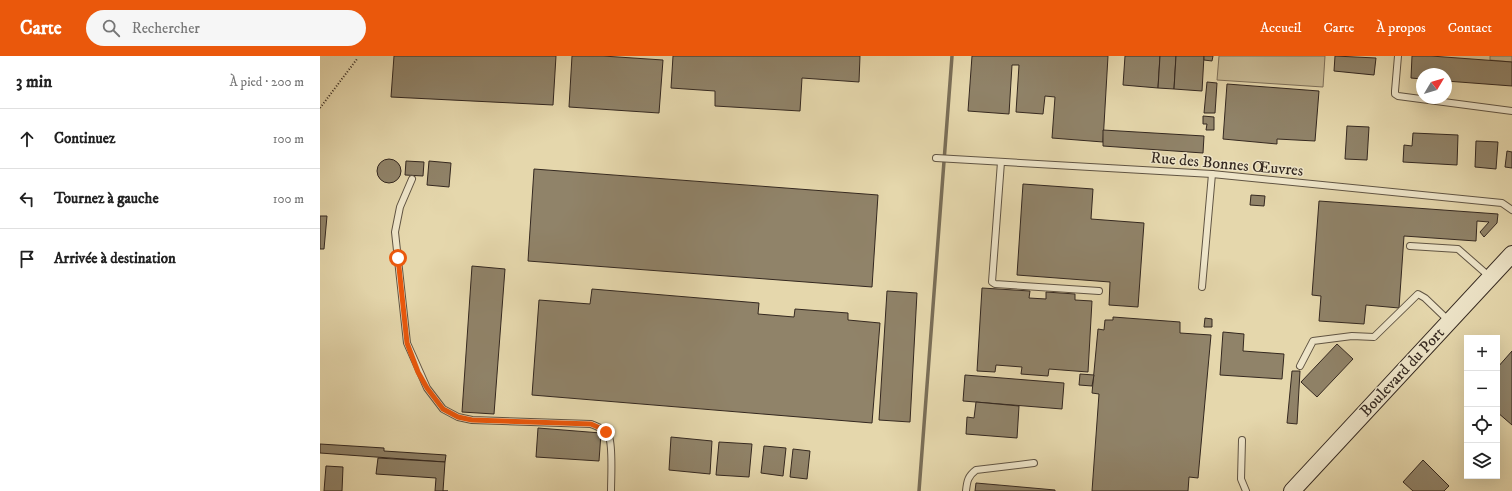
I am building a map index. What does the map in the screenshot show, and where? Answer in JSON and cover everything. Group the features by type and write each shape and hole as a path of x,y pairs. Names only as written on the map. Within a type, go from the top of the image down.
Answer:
{"main road":[{"name":"Boulevard du Port","path":"1292,491 1512,254"}],"lane":[{"path":"1398,56 1395,94 1398,96 1512,111"},
{"name":"Rue des Bonnes Œuvres","path":"936,158 1212,174 1502,203 1512,210"},
{"path":"1001,162 992,282 995,284 1099,291"},
{"path":"1202,287 1212,174"},
{"path":"412,179 400,207 395,232 407,343 418,372 427,388 443,409 458,417 472,420 591,424 600,428 606,432 610,443 612,491"},
{"path":"1410,246 1458,249 1490,277"},
{"path":"1300,366 1313,341 1352,336 1374,337 1418,294 1425,298 1449,321"},
{"path":"1242,440 1241,479 1246,491"},
{"path":"966,491 967,480 976,470 1034,463"}],"path":[{"path":"320,108 357,59"}],"shaded area":[{"path":"1219,56 1325,56 1323,87 1217,80"},
{"path":"1490,56 1512,56 1512,62 1490,60"}],"building":[{"path":"394,56 556,56 553,105 391,97"},
{"path":"572,56 603,56 663,60 659,113 569,107"},
{"path":"673,56 860,56 859,82 802,78 800,111 715,106 715,91 671,88"},
{"path":"972,56 1108,56 1103,142 1052,138 1055,97 1045,96 1043,114 1016,112 1019,65 1012,65 1009,114 968,111"},
{"path":"1125,56 1160,56 1158,88 1123,85"},
{"path":"1160,56 1176,56 1174,89 1158,88"},
{"path":"1176,56 1204,56 1202,91 1174,89"},
{"path":"1204,56 1213,56 1212,61 1204,60"},
{"path":"1335,56 1376,58 1374,75 1334,71"},
{"path":"1412,56 1512,62 1512,86 1452,81 1452,68 1416,68 1416,78 1411,78"},
{"path":"1207,82 1217,83 1215,113 1204,113"},
{"path":"1227,84 1319,91 1315,141 1277,139 1277,144 1223,139"},
{"path":"1203,116 1214,117 1214,130 1206,130 1207,124 1203,124"},
{"path":"1347,126 1369,127 1367,160 1345,159"},
{"path":"1103,130 1204,136 1203,153 1103,146"},
{"path":"1413,133 1458,135 1457,165 1403,162 1404,145 1412,146"},
{"path":"1476,141 1498,142 1496,169 1475,167"},
{"path":"1507,151 1512,152 1512,168 1505,167"},
{"path":"389,159 394,160 400,166 400,176 394,182 389,183 384,182 378,176 377,171 378,166 384,160"},
{"path":"406,161 424,162 423,176 405,175"},
{"path":"429,161 451,163 449,187 427,185"},
{"path":"534,169 878,195 872,287 528,261"},
{"path":"1023,184 1093,189 1091,219 1144,223 1138,307 1109,305 1110,282 1017,275"},
{"path":"1251,195 1265,196 1264,206 1250,205"},
{"path":"1319,201 1498,214 1497,223 1484,237 1480,232 1489,222 1477,221 1476,241 1404,236 1399,308 1366,305 1364,324 1319,321 1321,296 1312,295"},
{"path":"320,216 327,216 324,249 320,249"},
{"path":"472,266 505,269 494,414 462,412"},
{"path":"982,288 1030,291 1029,298 1046,299 1046,292 1075,294 1075,300 1092,301 1088,372 1049,369 1048,376 1021,374 1022,367 996,365 995,372 977,371"},
{"path":"592,289 759,303 758,314 794,317 795,309 848,313 848,320 880,323 872,423 532,395 539,300 590,304"},
{"path":"887,291 917,293 910,422 879,420"},
{"path":"1113,317 1180,322 1180,333 1211,335 1198,478 1189,477 1188,491 1092,491 1099,394 1092,393 1098,329 1104,330 1105,320 1113,320"},
{"path":"1205,318 1212,319 1212,327 1204,327"},
{"path":"1223,332 1244,334 1243,351 1284,354 1282,379 1220,375"},
{"path":"1337,344 1353,359 1317,397 1301,382"},
{"path":"1512,351 1512,425 1500,415 1500,365"},
{"path":"1292,371 1300,371 1297,424 1287,423"},
{"path":"1080,374 1094,375 1092,386 1079,385"},
{"path":"965,375 1064,383 1062,409 963,401"},
{"path":"976,402 1019,406 1017,438 966,434 967,417 974,418"},
{"path":"538,428 601,433 599,461 536,457"},
{"path":"671,437 712,441 710,474 669,470"},
{"path":"719,442 752,444 749,477 716,475"},
{"path":"320,444 384,448 384,451 446,455 445,462 320,453"},
{"path":"764,446 786,448 783,476 761,473"},
{"path":"793,449 810,451 807,479 790,477"},
{"path":"378,458 445,462 443,491 435,491 436,478 376,474"},
{"path":"1423,460 1449,486 1444,491 1413,491 1403,482"},
{"path":"326,466 343,467 342,491 324,491"},
{"path":"976,483 1055,490 1055,491 975,491"}],"waterway":[{"path":"919,491 952,56"}],"route":[{"path":"398,258 407,343 418,372 427,388 443,409 458,417 472,420 591,424 606,432"}]}
